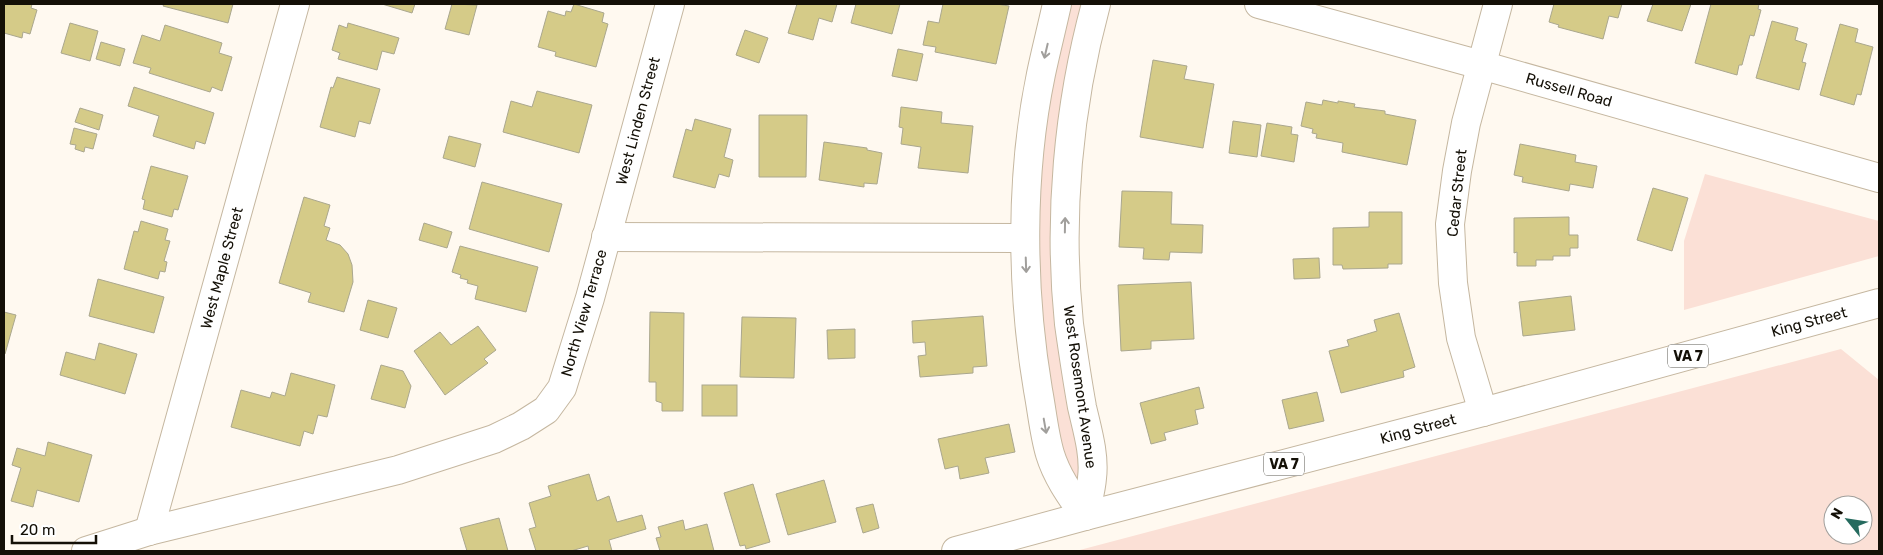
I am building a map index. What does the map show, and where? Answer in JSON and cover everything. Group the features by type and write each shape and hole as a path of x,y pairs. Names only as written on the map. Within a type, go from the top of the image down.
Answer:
{"street":[{"name":"West Maple Street","path":"149,531 295,4"},
{"name":"West Linden Street","path":"606,238 670,4"},
{"path":"1057,4 1040,75 1030,149 1025,238 1026,291 1033,360 1050,453 1064,486 1085,516"},
{"name":"West Rosemont Avenue","path":"1085,516 1092,477 1090,444 1078,384 1070,324 1065,261 1066,208 1071,134 1079,76 1096,4"},
{"name":"Russell Road","path":"1258,4 1482,65 1879,178"},
{"name":"Cedar Street","path":"1483,412 1461,338 1453,283 1450,224 1466,123 1498,4"},
{"name":"North View Terrace","path":"86,551 149,531 398,470 494,439 521,426 546,410 562,388 590,298 606,238 1025,238"},
{"name":"King Street","path":"956,551 1483,412 1879,303"}],"shaded area":[{"path":"1066,4 1086,4 1066,396 1082,473 1078,482 1065,476 1039,317 1038,178 1060,31"},
{"path":"1705,174 1879,221 1879,256 1684,310 1684,241"},
{"path":"1841,349 1879,380 1879,551 1076,551"}],"building":[{"path":"4,4 32,4 31,8 37,10 30,34 23,32 22,38 4,33"},
{"path":"164,4 233,4 228,23 163,6"},
{"path":"382,4 415,4 412,13"},
{"path":"452,4 477,5 469,35 445,29"},
{"path":"574,4 604,13 602,22 608,24 596,67 555,56 556,52 538,47 548,11 565,16 566,11 571,12"},
{"path":"797,4 837,4 832,22 819,18 813,40 788,33"},
{"path":"856,4 900,4 892,34 851,23"},
{"path":"943,4 997,4 1009,6 996,64 935,52 936,47 923,45 928,21 939,23"},
{"path":"1554,4 1622,4 1618,18 1609,16 1603,39 1558,27 1559,25 1549,22"},
{"path":"1653,4 1691,4 1682,31 1647,21"},
{"path":"1711,4 1759,4 1758,9 1761,10 1754,36 1750,35 1742,65 1739,65 1737,75 1695,63"},
{"path":"1772,21 1798,28 1795,40 1807,44 1802,62 1806,63 1799,90 1756,78"},
{"path":"70,23 98,31 90,61 61,53"},
{"path":"348,23 399,38 394,54 382,51 377,70 338,59 340,53 332,50 339,25 347,28"},
{"path":"1840,24 1858,29 1855,42 1873,47 1861,95 1857,94 1854,105 1820,95"},
{"path":"165,25 222,43 219,53 232,57 222,91 212,87 210,92 149,73 151,68 133,63 142,35 160,41"},
{"path":"745,30 768,38 759,63 736,55"},
{"path":"101,42 125,49 120,66 96,59"},
{"path":"898,49 923,54 917,81 892,76"},
{"path":"1153,60 1187,66 1184,79 1214,84 1203,148 1140,137"},
{"path":"337,77 380,89 370,124 359,121 355,137 320,127 331,87 333,88"},
{"path":"134,87 214,113 205,144 196,141 194,149 153,136 159,116 128,106"},
{"path":"537,91 592,105 579,153 503,132 511,101 532,107"},
{"path":"1323,100 1355,104 1354,107 1385,111 1385,114 1416,120 1407,165 1342,152 1343,143 1316,138 1317,134 1312,133 1313,129 1301,126 1306,102 1322,105"},
{"path":"901,107 942,112 941,123 973,126 968,173 918,168 921,147 901,144 903,128 899,127"},
{"path":"80,108 103,115 99,130 75,122"},
{"path":"759,115 807,115 806,177 759,177"},
{"path":"695,119 731,129 724,157 733,160 729,177 719,174 715,188 673,177 686,129 692,131"},
{"path":"1233,121 1261,125 1257,157 1229,153"},
{"path":"1267,123 1292,127 1291,134 1298,135 1294,162 1261,156"},
{"path":"74,128 97,134 93,149 85,147 84,152 75,149 76,145 70,144"},
{"path":"449,136 481,144 475,167 443,158"},
{"path":"824,142 867,148 867,150 882,153 877,184 864,183 864,187 819,180"},
{"path":"1520,144 1576,155 1575,162 1597,166 1593,188 1570,184 1569,191 1522,182 1523,177 1514,175"},
{"path":"151,166 188,176 178,210 174,209 172,217 143,209 145,200 142,199"},
{"path":"482,182 562,204 549,252 469,229"},
{"path":"1653,188 1688,198 1672,251 1637,240"},
{"path":"1122,191 1172,192 1171,224 1203,225 1202,253 1170,252 1169,260 1143,259 1144,248 1119,247"},
{"path":"304,197 330,205 324,226 330,228 326,240 340,245 348,254 352,265 353,282 344,312 308,302 311,293 279,283"},
{"path":"1369,212 1402,212 1402,264 1388,264 1388,268 1343,269 1342,265 1333,265 1333,228 1369,227"},
{"path":"1569,217 1569,235 1578,235 1578,248 1570,248 1570,256 1553,256 1553,260 1536,260 1536,266 1517,266 1517,252 1514,253 1514,218"},
{"path":"141,221 168,229 165,240 170,241 164,261 167,262 165,272 160,271 158,279 124,269 134,231 138,232"},
{"path":"424,223 452,232 447,248 419,240"},
{"path":"460,246 538,267 526,312 475,299 478,286 467,283 468,280 460,278 461,275 452,272"},
{"path":"1319,258 1320,278 1294,279 1293,259"},
{"path":"98,279 164,297 154,333 89,316"},
{"path":"1191,282 1194,339 1151,341 1151,349 1121,351 1118,285"},
{"path":"1571,296 1575,330 1523,336 1519,302"},
{"path":"368,300 397,308 388,338 360,330"},
{"path":"4,312 16,315 5,354 4,353"},
{"path":"650,312 684,313 683,411 662,411 662,403 656,401 656,382 649,382"},
{"path":"1399,313 1415,367 1403,371 1404,377 1341,393 1329,351 1349,346 1347,340 1377,331 1374,320"},
{"path":"983,316 987,366 973,367 973,373 920,377 918,356 926,355 925,342 913,343 912,321"},
{"path":"742,317 796,318 794,378 740,377"},
{"path":"478,326 496,350 484,359 488,363 445,395 414,351 440,332 451,345"},
{"path":"855,329 855,358 828,359 827,330"},
{"path":"99,343 137,354 125,394 60,375 66,352 95,360"},
{"path":"381,365 403,371 411,386 405,408 371,399"},
{"path":"291,373 335,385 327,417 318,415 313,434 304,431 300,446 231,427 241,390 270,398 272,392 285,396"},
{"path":"702,385 737,385 737,416 702,416"},
{"path":"1199,387 1204,408 1195,410 1198,424 1164,433 1166,440 1151,444 1140,403"},
{"path":"1317,392 1324,421 1289,429 1282,400"},
{"path":"1009,424 1015,452 985,458 989,473 960,479 958,466 945,469 938,439"},
{"path":"48,442 92,455 79,502 37,490 33,507 11,501 21,468 12,465 17,448 45,456"},
{"path":"589,474 597,501 609,496 617,522 642,515 646,529 609,540 612,551 589,551 588,546 571,551 536,551 529,529 536,527 529,503 551,496 548,486"},
{"path":"824,480 836,522 788,535 776,494"},
{"path":"753,484 770,542 746,549 745,545 740,546 724,493"},
{"path":"873,504 879,528 863,533 856,508"},
{"path":"499,518 508,551 467,551 460,528"},
{"path":"683,520 685,530 707,524 714,551 660,551 656,538 661,537 658,527"}]}
